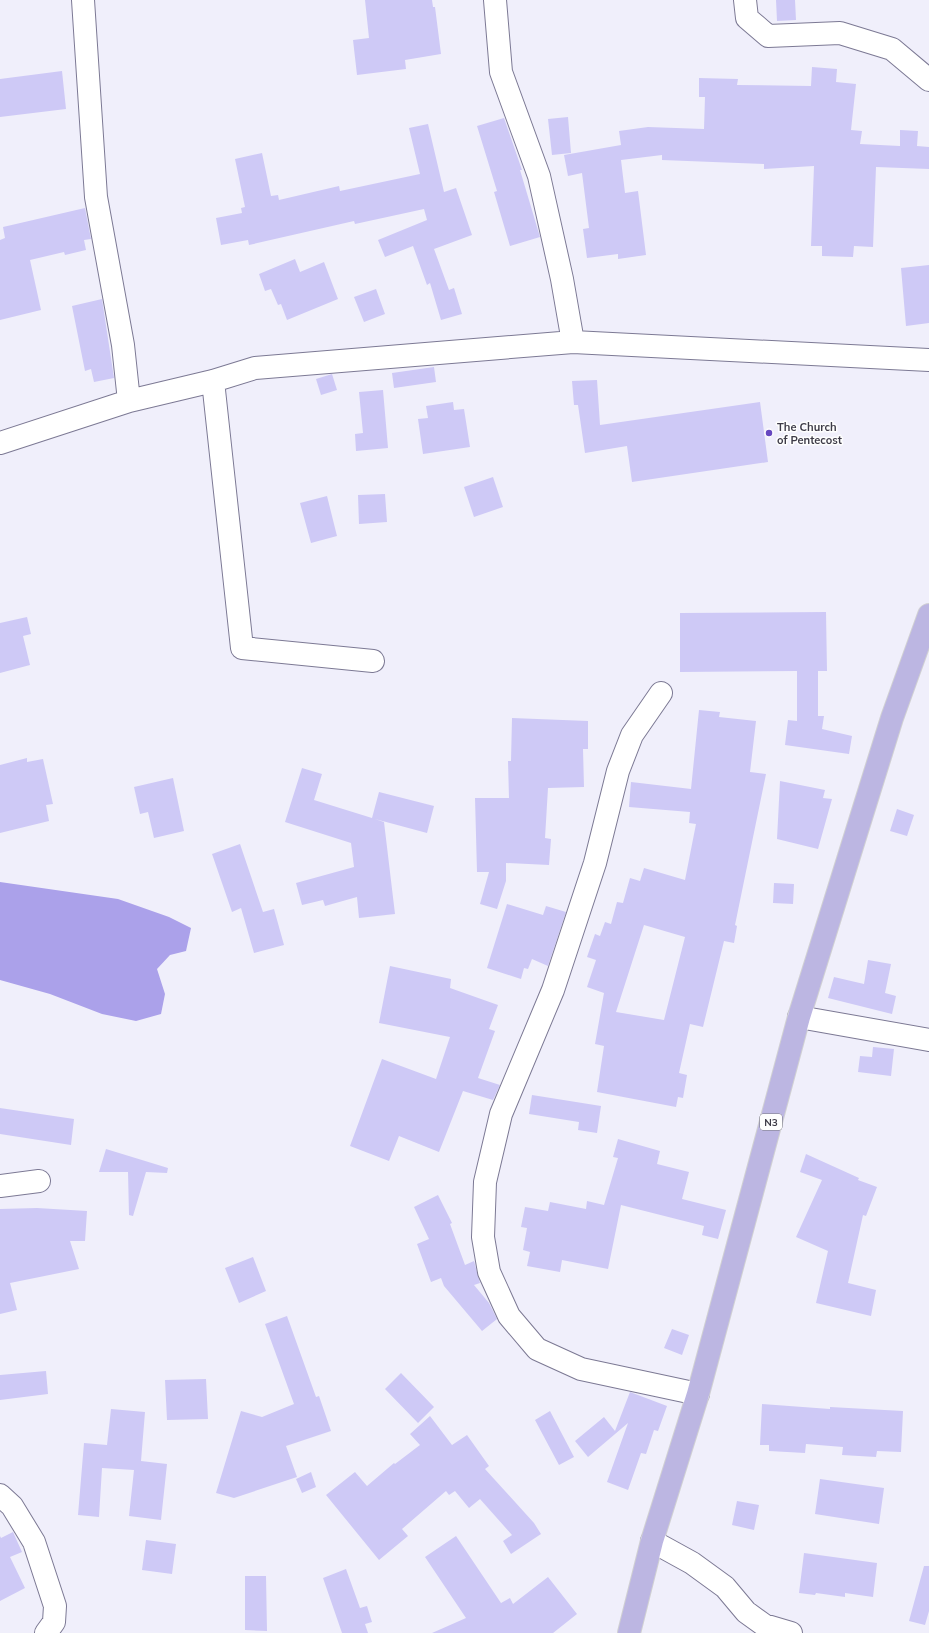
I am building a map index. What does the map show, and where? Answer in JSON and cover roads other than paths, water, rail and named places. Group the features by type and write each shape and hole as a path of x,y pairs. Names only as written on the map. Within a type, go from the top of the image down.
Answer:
{"main road":[{"name":"N3","path":"629,1633 652,1541 698,1394 800,1017 892,718 929,615"}],"street":[{"path":"83,0 96,197 123,345 129,400"},
{"path":"495,0 501,72 538,176 562,279 573,342"},
{"path":"745,0 747,18 768,36 840,32 892,49 929,80"},
{"path":"0,443 129,400 213,380 255,368 573,342 929,360"},
{"path":"213,380 242,648 374,661"},
{"path":"661,694 632,735 618,771 595,863 553,990 501,1114 485,1182 482,1237 488,1272 509,1316 537,1349 581,1369 698,1394"},
{"path":"800,1017 929,1040"},
{"path":"0,1186 39,1181"},
{"path":"0,1494 12,1506 34,1542 55,1606 54,1622 46,1633"},
{"path":"652,1541 692,1562 725,1587 746,1612 764,1624 791,1633"}],"place":[{"name":"The Church of Pentecost","path":"769,433"}]}
